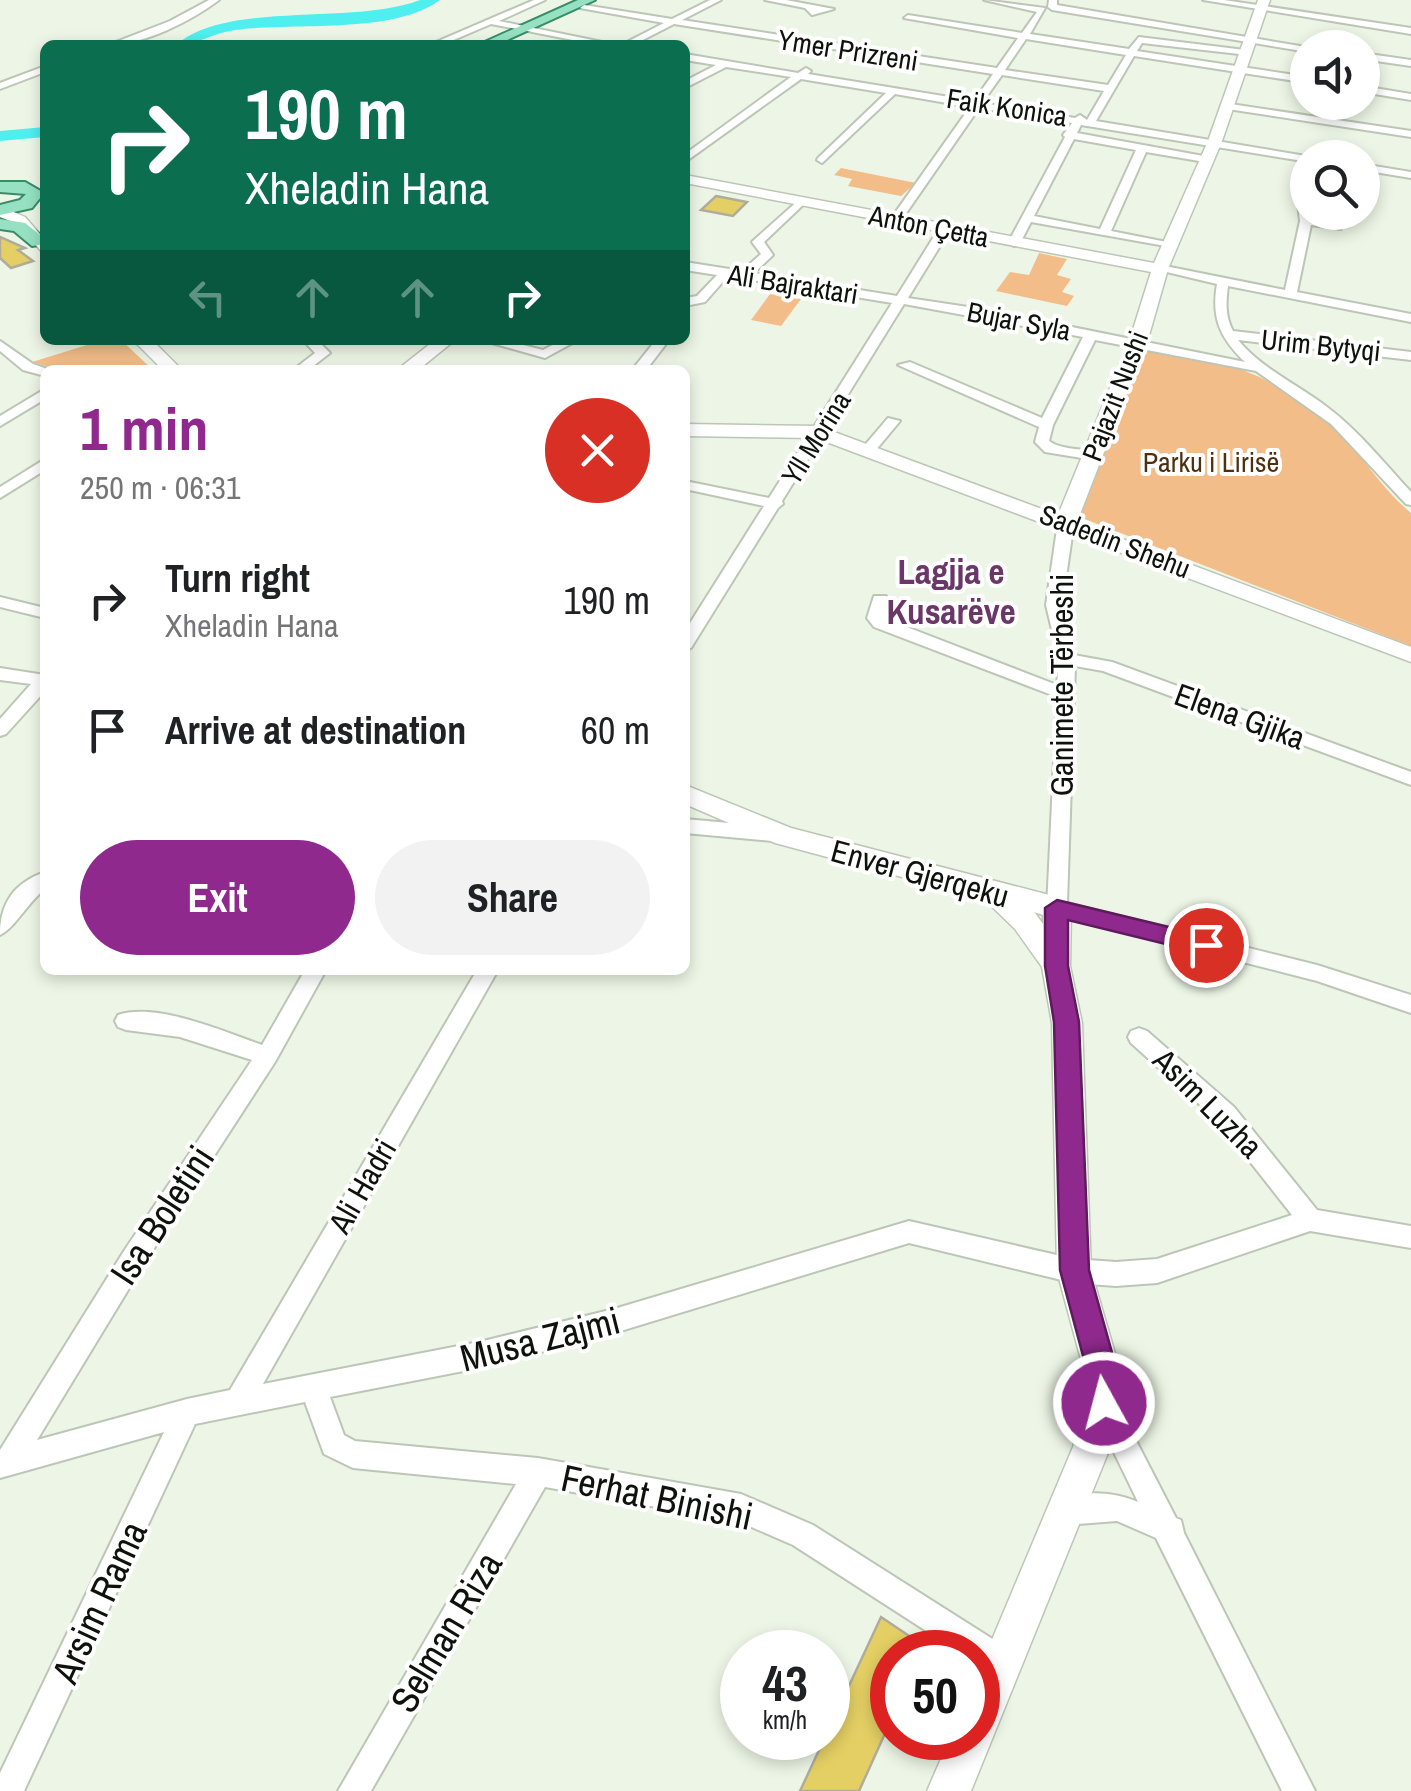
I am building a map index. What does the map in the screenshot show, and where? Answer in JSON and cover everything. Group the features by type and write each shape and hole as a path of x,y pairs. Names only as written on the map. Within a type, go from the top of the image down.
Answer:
{"main road":[{"path":"498,40 602,0"},
{"path":"507,40 526,30"},
{"path":"0,210 23,189"},
{"path":"0,224 19,227 40,241"}],"street":[{"path":"127,40 173,23 216,0"},
{"path":"445,40 541,0"},
{"path":"636,40 717,0"},
{"path":"769,0 808,6"},
{"path":"988,0 1043,8 1205,10 1262,4 1407,30 1411,18"},
{"name":"Ymer Prizreni","path":"586,4 836,49 1112,88"},
{"name":"Pajazit Nushi","path":"1066,522 1137,342 1160,270 1215,141 1262,4"},
{"path":"896,220 1043,8"},
{"path":"1205,10 1246,46"},
{"path":"902,12 1020,37 1290,77"},
{"path":"488,21 581,40"},
{"path":"1014,243 1068,136 1112,88 1139,40 1290,48"},
{"path":"824,58 836,49"},
{"name":"Faik Konica","path":"690,57 1086,119 1290,156"},
{"path":"1380,59 1411,63"},
{"path":"690,83 726,64"},
{"path":"690,155 812,66"},
{"path":"0,86 40,71"},
{"path":"822,160 894,90"},
{"path":"1380,92 1411,97"},
{"path":"1224,106 1411,134"},
{"path":"1068,136 1206,159"},
{"path":"1104,233 1143,147"},
{"path":"1380,170 1411,174"},
{"name":"Anton Çetta","path":"690,181 1160,270"},
{"path":"23,189 40,235"},
{"path":"744,276 767,254 758,242 800,202"},
{"path":"0,210 20,220 40,240"},
{"path":"1025,218 1172,244"},
{"name":"Yll Morina","path":"690,636 944,230"},
{"path":"1290,295 1304,230"},
{"name":"Ali Bajraktari","path":"690,267 901,301"},
{"path":"1160,270 1411,318"},
{"path":"690,301 702,299 726,273"},
{"name":"Urim Bytyqi","path":"1223,282 1218,308 1230,335 1254,368"},
{"name":"Bujar Syla","path":"901,301 1137,342"},
{"path":"1091,335 1046,425 1042,442 1050,448 1094,456"},
{"name":"Urim Bytyqi","path":"1230,335 1411,356"},
{"name":"Urim Bytyqi","path":"1137,342 1254,368 1322,409 1411,501"},
{"path":"135,345 155,365"},
{"path":"147,345 169,365"},
{"path":"307,365 323,354 314,345"},
{"path":"413,365 439,345"},
{"path":"508,345 545,354 562,345"},
{"path":"644,365 659,345"},
{"path":"0,346 40,370"},
{"path":"905,365 1046,425"},
{"path":"0,422 40,396"},
{"path":"870,448 893,421"},
{"name":"Sadedin Shehu","path":"690,430 818,432 870,448 1411,655"},
{"path":"0,494 40,466"},
{"path":"690,486 776,504"},
{"name":"Ganimete Tërbeshi","path":"1057,908 1068,659 1054,605 1066,522"},
{"path":"880,600 874,618 880,623 1067,695"},
{"path":"0,602 40,612"},
{"name":"Elena Gjika","path":"1068,659 1106,666 1411,780"},
{"path":"0,674 40,680"},
{"path":"0,730 40,685"},
{"name":"Enver Gjerqeku","path":"690,796 782,835 1057,908"},
{"path":"690,826 782,835"},
{"path":"0,928 22,896 40,883"},
{"path":"991,891 1025,921 1056,966"},
{"path":"1000,1667 1092,1448 1104,1403 1101,1367 1074,1270 1066,1022 1056,966 1057,908 1317,973 1411,1004"},
{"name":"Isa Boletini","path":"4,1462 267,1056 313,975"},
{"name":"Ali Hadri","path":"237,1404 485,975"},
{"path":"126,1022 146,1021 267,1056"},
{"name":"Asim Luzha","path":"1139,1036 1226,1114 1310,1220"},
{"path":"1310,1220 1411,1237"},
{"name":"Musa Zajmi","path":"4,1462 187,1412 314,1390 614,1321 909,1232 1074,1270 1157,1271 1310,1220"},
{"name":"Ferhat Binishi","path":"314,1390 329,1436 342,1450 538,1472 742,1508 803,1534 1002,1662"},
{"path":"1104,1403 1299,1791"},
{"name":"Arsim Rama","path":"8,1791 187,1412"},
{"name":"Selman Riza","path":"354,1791 538,1472"},
{"path":"1066,1510 1117,1508 1171,1530"},
{"path":"949,1791 962,1760"}],"green space":[{"path":"841,168 916,183 901,196 848,186 852,179 834,175"},
{"path":"1039,253 1067,259 1057,275 1071,279 1062,292 1074,296 1067,306 996,291 1010,272 1029,275"},
{"path":"770,294 801,299 781,326 751,320"},
{"path":"87,345 126,345 148,365 42,365 32,362"},
{"name":"Parku i Lirisë","path":"1148,348 1229,365 1278,386 1343,437 1411,513 1411,646 1077,516"}],"building":[{"path":"716,196 747,202 733,216 701,210"},
{"path":"0,237 25,248 18,250 33,261 11,268 0,258"},
{"path":"881,1617 900,1630 875,1630"},
{"path":"870,1641 870,1760 873,1760 859,1791 800,1791 814,1760 850,1760 850,1684"}],"waterway":[{"path":"191,40 230,26 373,16 433,0"},
{"path":"0,136 40,132"}],"district":[{"name":"Lagjja e Kusarëve","path":"951,591"}],"route":[{"path":"1104,1403 1101,1367 1074,1270 1066,1022 1056,966 1057,908 1206,945"}]}
